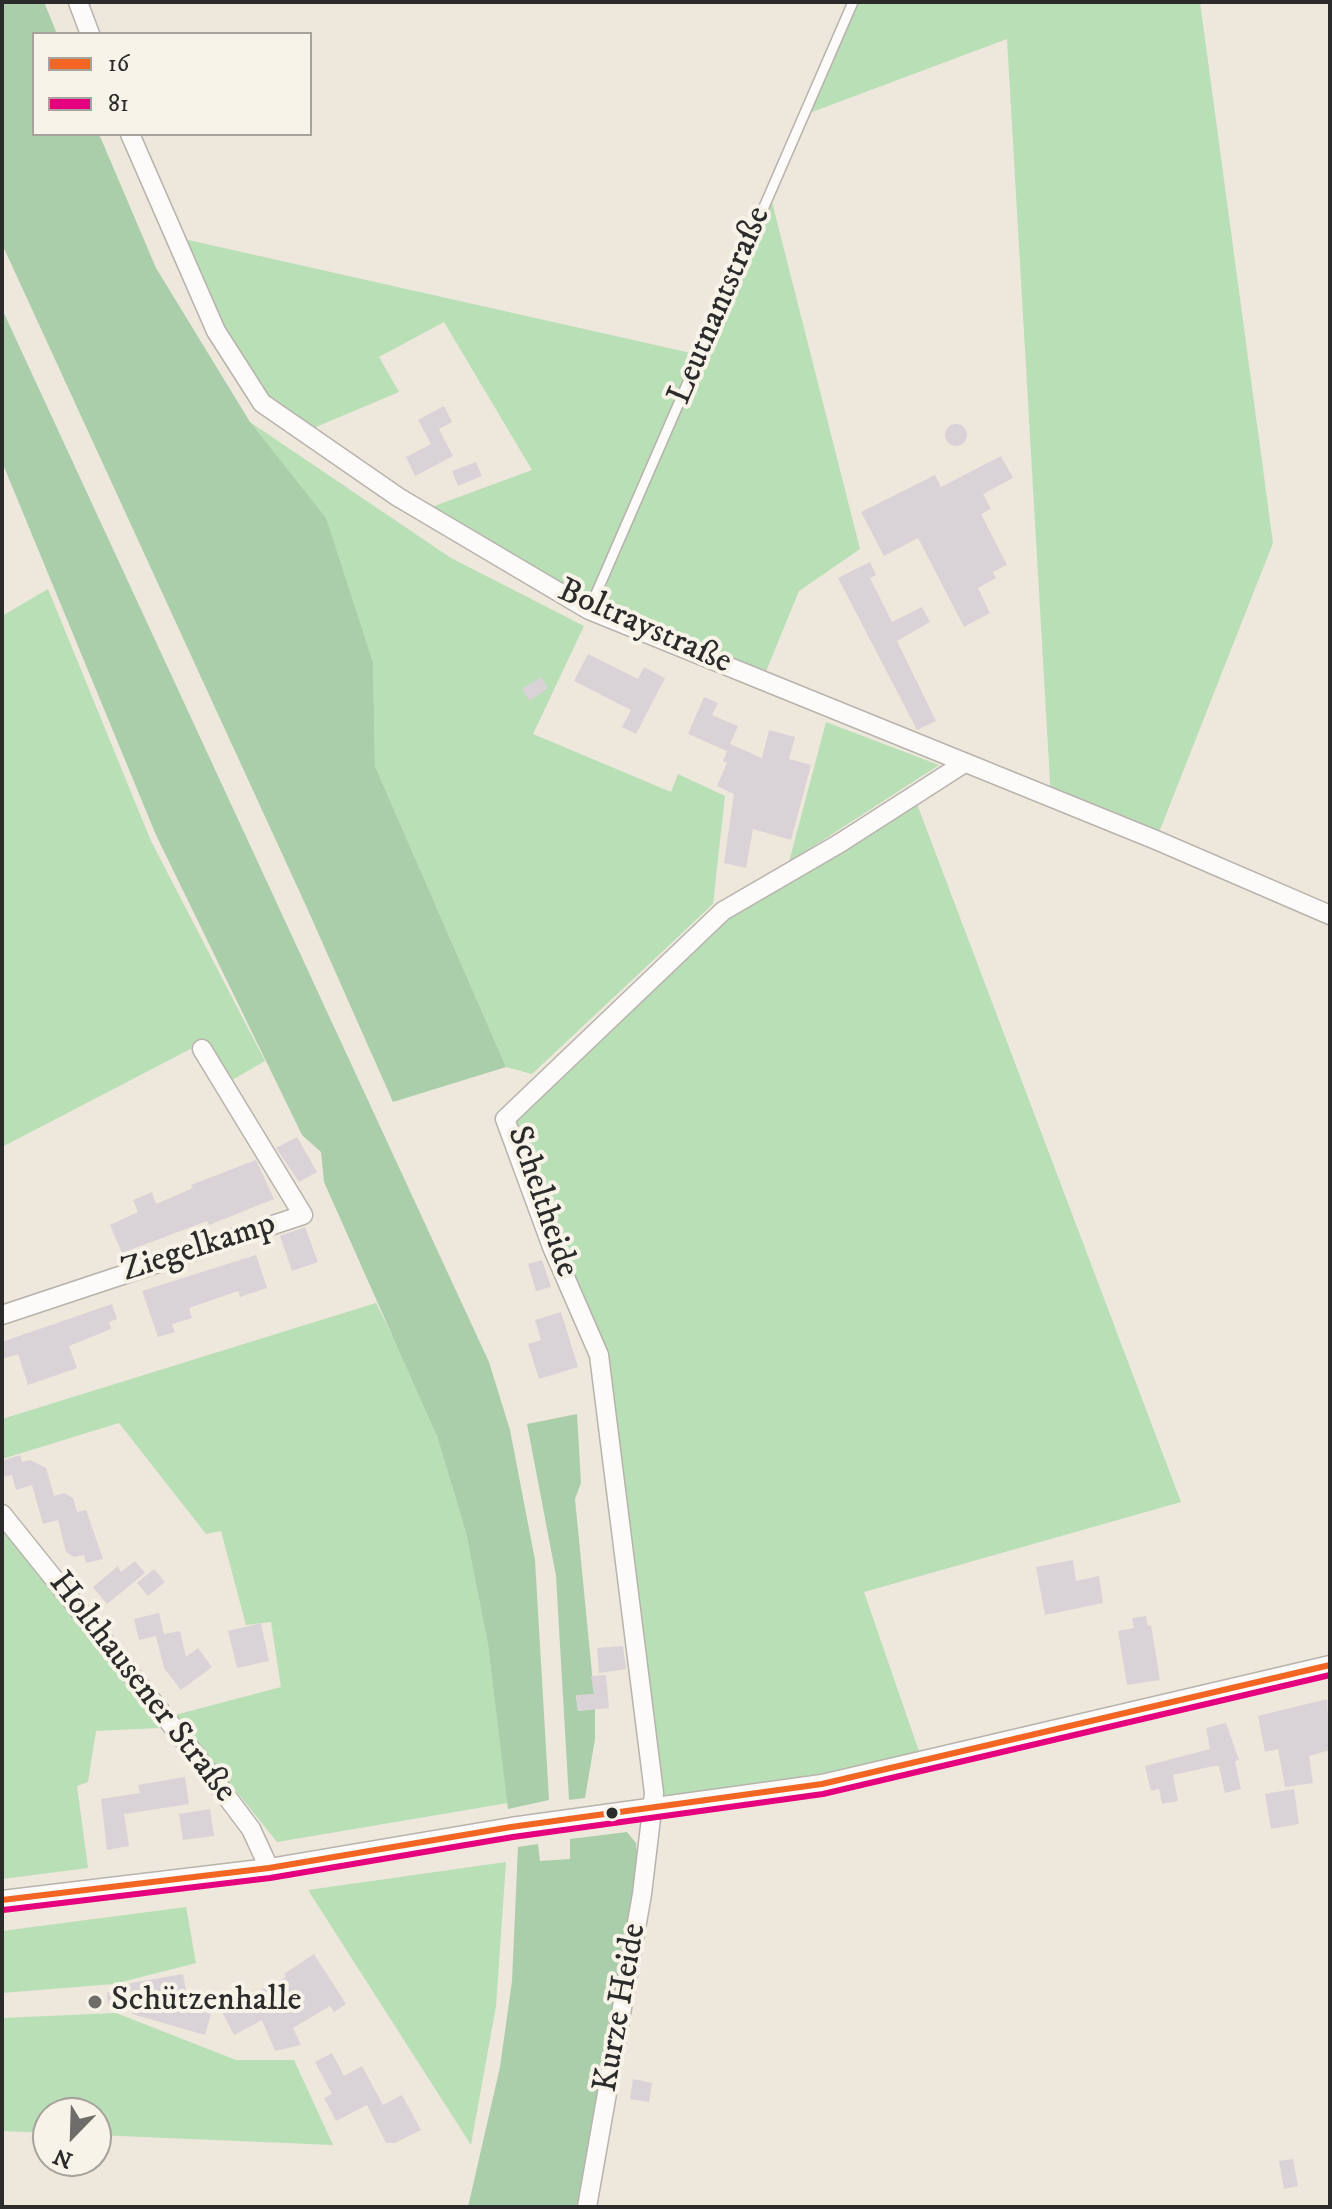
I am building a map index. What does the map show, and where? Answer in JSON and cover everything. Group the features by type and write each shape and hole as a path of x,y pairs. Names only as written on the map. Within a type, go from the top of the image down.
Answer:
{"street":[{"path":"78,2 89,32"},
{"name":"Boltraystraße","path":"131,136 216,331 262,403 398,497 589,610 1156,840 1330,915"},
{"name":"Scheltheide","path":"653,1809 654,1793 599,1355 552,1247 505,1119 723,911 840,843 963,764"},
{"name":"Ziegelkamp","path":"2,1315 303,1215 202,1049"},
{"name":"Holthausener Straße","path":"2,1514 194,1753 251,1829 269,1868"},
{"path":"2,1900 269,1868 511,1827 822,1784 1330,1665"},
{"name":"Kurze Heide","path":"587,2207 642,1894 653,1809"}],"lane":[{"name":"Leutnantstraße","path":"589,610 853,2"}],"green space":[{"path":"2,2 44,2 56,32 32,32 32,136 100,136 156,268 250,422 326,518 373,663 375,766 506,1067 393,1102 2,244"},
{"path":"853,2 1200,2 1273,543 1156,840 1051,799 1007,39 804,115"},
{"path":"770,194 860,549 799,591 762,681 589,610 421,511 532,470 444,322 379,357 399,392 304,432 262,403 175,237 700,355"},
{"path":"2,309 489,1362 510,1430 535,1560 549,1800 508,1809 488,1645 466,1533 437,1436 324,1182 321,1152 302,1135 156,835 2,462"},
{"path":"250,422 451,558 584,626 533,734 671,792 678,774 725,796 713,904 532,1074 506,1067 375,766 373,663"},
{"path":"48,589 151,841 265,1061 227,1083 204,1042 2,1147 2,616"},
{"path":"826,722 939,765 789,862"},
{"path":"914,796 1181,1502 864,1592 923,1763 653,1809 599,1355 505,1119 723,911"},
{"path":"376,1303 415,1381 437,1436 466,1533 488,1645 508,1803 277,1842 175,1715 281,1687 271,1622 246,1625 221,1531 206,1534 119,1423 2,1459 2,1419"},
{"path":"577,1414 581,1483 575,1499 594,1694 576,1696 578,1711 595,1709 595,1739 585,1798 569,1800 556,1576 527,1424"},
{"path":"2,1529 160,1728 96,1731 88,1782 77,1786 88,1868 2,1879"},
{"path":"627,1832 636,1843 638,1865 596,2122 577,2207 468,2207 500,2067 512,1981 518,1847 538,1844 540,1861 570,1859 570,1839"},
{"path":"506,1862 496,2006 471,2145 308,1890"},
{"path":"186,1907 196,1963 114,1984 2,1993 2,1931"},
{"path":"116,2013 236,2060 294,2060 333,2145 112,2136 112,2097 32,2097 32,2132 2,2131 2,2018"}],"building":[{"path":"444,406 452,422 439,429 453,456 415,476 406,457 431,444 418,420"},
{"path":"956,424 964,427 967,435 964,443 956,446 948,443 945,435 948,427"},
{"path":"1001,456 1013,478 983,494 991,509 981,514 1007,565 993,572 996,578 978,588 990,613 964,627 918,538 884,556 861,512 935,475 941,487"},
{"path":"476,462 482,476 458,486 452,471"},
{"path":"870,562 876,575 870,578 892,622 922,607 930,622 897,641 936,721 917,730 838,578"},
{"path":"588,654 638,679 644,667 665,678 636,734 622,727 631,710 574,681"},
{"path":"541,677 548,688 530,701 522,689"},
{"path":"704,697 718,703 712,715 738,726 730,744 762,758 769,730 795,737 789,759 811,765 791,840 753,829 746,868 724,863 734,794 717,786 727,763 723,761 727,751 688,734"},
{"path":"297,1137 317,1172 299,1182 276,1148"},
{"path":"256,1160 274,1199 209,1225 207,1221 122,1253 110,1225 138,1212 133,1200 152,1192 156,1204 193,1188 191,1185"},
{"path":"305,1227 318,1262 292,1271 280,1236"},
{"path":"256,1255 267,1288 240,1297 238,1291 189,1308 192,1318 172,1324 175,1332 158,1337 142,1291"},
{"path":"542,1260 551,1287 536,1291 528,1264"},
{"path":"112,1304 117,1319 109,1322 111,1329 69,1346 77,1368 28,1385 18,1354 2,1359 2,1342"},
{"path":"561,1312 578,1367 539,1379 528,1344 541,1340 535,1320"},
{"path":"20,1455 22,1462 30,1460 46,1468 54,1496 64,1493 73,1498 77,1512 86,1510 103,1559 86,1563 84,1555 74,1557 66,1552 58,1520 43,1524 32,1485 16,1490 12,1475 2,1477 2,1461"},
{"path":"1073,1560 1076,1581 1099,1576 1103,1603 1045,1615 1036,1567"},
{"path":"135,1561 145,1573 107,1604 93,1587 118,1566 121,1572"},
{"path":"154,1569 165,1582 148,1596 137,1583"},
{"path":"159,1613 164,1634 180,1631 186,1657 198,1648 212,1667 181,1690 164,1668 156,1636 139,1640 134,1619"},
{"path":"1146,1616 1148,1626 1151,1625 1160,1680 1127,1685 1118,1631 1134,1628 1132,1618"},
{"path":"261,1623 269,1661 237,1668 228,1631"},
{"path":"623,1646 626,1669 599,1673 597,1648"},
{"path":"606,1675 609,1708 578,1711 576,1695 594,1694 591,1676"},
{"path":"1327,1699 1330,1750 1309,1756 1313,1783 1285,1787 1278,1749 1265,1752 1258,1716"},
{"path":"1226,1723 1239,1760 1235,1761 1241,1789 1225,1793 1219,1766 1214,1766 1173,1775 1178,1801 1162,1804 1159,1789 1151,1791 1145,1766 1210,1749 1206,1728"},
{"path":"185,1777 189,1804 124,1814 129,1846 107,1850 101,1799 140,1793 138,1785"},
{"path":"1294,1789 1299,1824 1271,1829 1265,1794"},
{"path":"210,1809 214,1836 183,1840 179,1814"},
{"path":"314,1954 346,2004 334,2012 330,2006 293,2028 301,2045 275,2051 262,2020 234,2035 221,2010 286,1977 284,1974"},
{"name":"Schützenhalle","path":"183,1974 189,2008 211,2014 205,2035 132,2014 130,2004 108,2006 107,1992 128,1991 126,1984"},
{"path":"332,2053 344,2076 362,2066 383,2105 402,2095 421,2130 395,2143 386,2143 367,2105 336,2121 324,2098 332,2094 315,2062"},
{"path":"633,2079 652,2083 649,2102 630,2099"},
{"path":"1293,2159 1298,2186 1284,2189 1279,2161"}],"transit line":[{"name":"16","path":"2,1900 269,1868 511,1827 822,1784 1330,1665"},
{"name":"81","path":"3,1910 270,1878 513,1837 823,1794 1330,1675"}],"place":[{"name":"Schützenhalle","path":"95,2002"}]}
